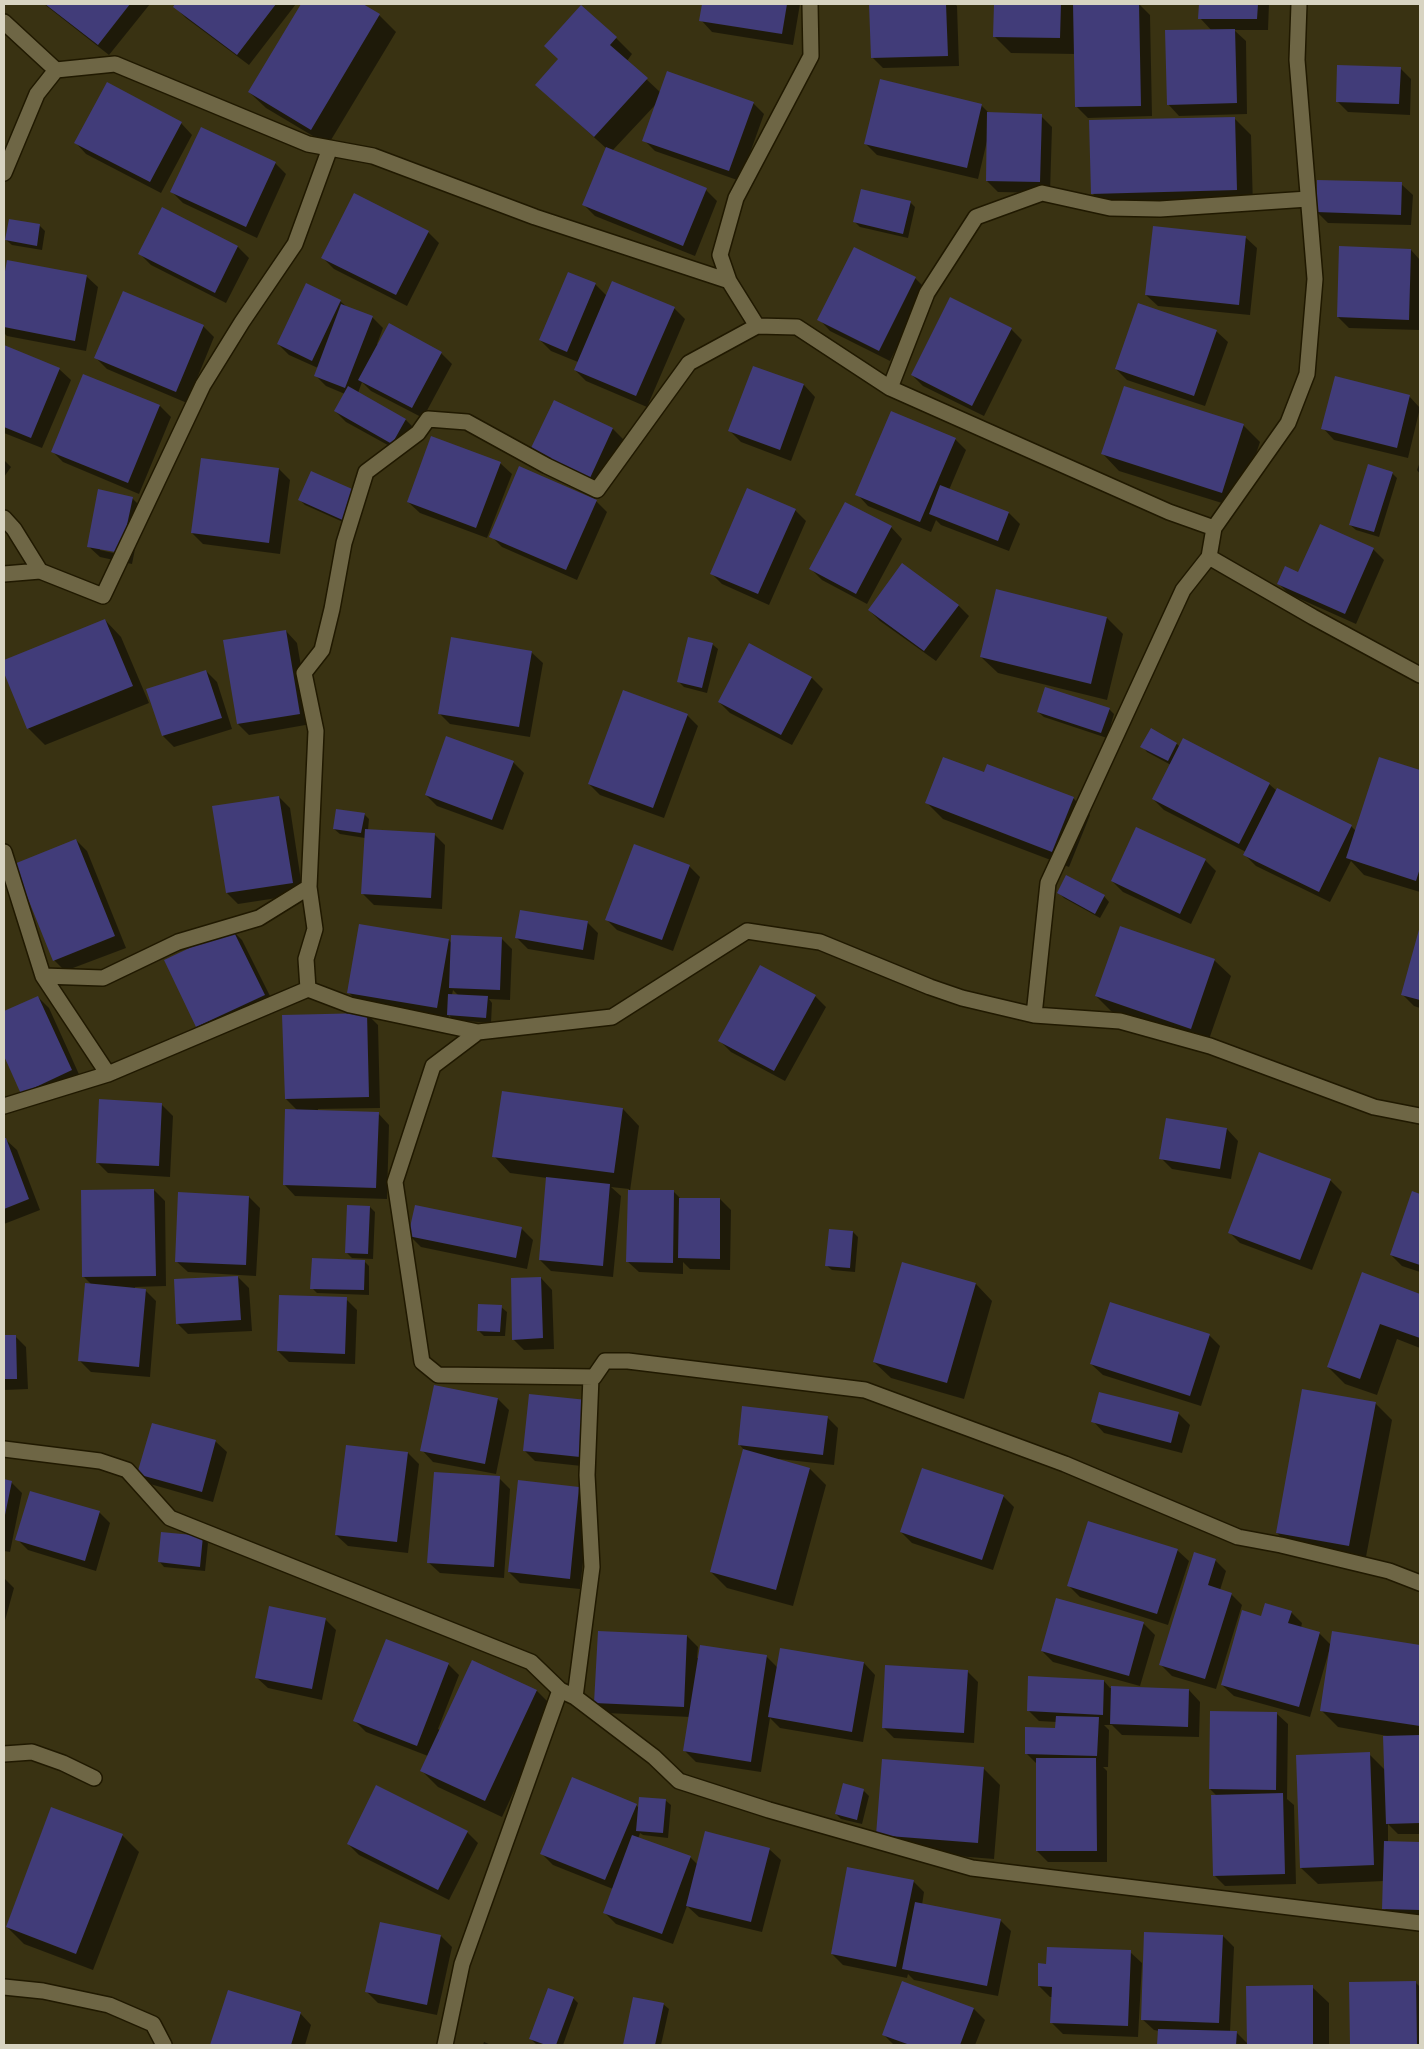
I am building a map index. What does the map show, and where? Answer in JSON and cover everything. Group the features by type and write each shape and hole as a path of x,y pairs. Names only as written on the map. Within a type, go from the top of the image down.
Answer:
{"street":[{"path":"757,326 729,281 720,255 736,198 811,56 810,4"},
{"path":"1034,1014 1048,883 1183,590 1209,557 1214,528 1288,423 1307,374 1315,279 1297,60 1298,4"},
{"path":"4,22 56,70"},
{"path":"4,173 37,94 56,70 115,64 308,144 373,156 535,217 729,281"},
{"path":"4,574 40,571 102,596 203,385 242,322 296,244 330,148"},
{"path":"890,388 927,293 976,217 1042,193 1110,208 1160,209 1308,198"},
{"path":"308,989 306,959 315,929 309,887 316,731 304,673 322,650 332,609 344,543 366,472 418,433 428,419 467,422 547,466 597,490 689,363 757,326 797,327 890,388 1169,512 1214,528"},
{"path":"4,518 14,529 40,571"},
{"path":"1209,557 1312,617 1420,675"},
{"path":"4,852 43,976 108,1074"},
{"path":"43,976 102,978 178,942 259,918 309,887"},
{"path":"4,1106 108,1074 308,989 350,1005 478,1032 612,1016 746,931 820,942 946,992 1034,1014 1120,1021 1210,1046 1374,1107 1420,1116"},
{"path":"478,1032 433,1066 395,1182 422,1362 438,1375 594,1377 605,1361 628,1361 866,1390 1065,1464 1238,1537 1281,1545 1389,1571 1420,1583"},
{"path":"575,1696 592,1567 586,1475 591,1377"},
{"path":"4,1449 100,1461 127,1470 170,1518 531,1662 560,1690 575,1696 654,1757 679,1781 769,1810 972,1868 1420,1923"},
{"path":"445,2045 462,1964 560,1690"},
{"path":"4,1754 32,1752 63,1762 94,1778"},
{"path":"4,1987 43,1991 109,2005 153,2024 164,2045"}],"building":[{"path":"45,4 130,4 98,45"},
{"path":"175,4 276,4 237,55 173,7"},
{"path":"301,4 363,4 380,14 311,130 248,92"},
{"path":"702,4 787,4 782,34 699,21"},
{"path":"869,4 946,4 948,56 871,58"},
{"path":"994,4 1061,4 1060,38 993,37"},
{"path":"1073,4 1139,4 1141,106 1075,107"},
{"path":"1199,4 1258,4 1257,19 1198,19"},
{"path":"581,5 617,37 610,45 648,78 594,137 535,85 558,59 544,46"},
{"path":"1235,29 1237,103 1167,105 1165,30"},
{"path":"1337,65 1401,67 1399,104 1336,102"},
{"path":"667,71 754,102 729,171 642,141"},
{"path":"880,79 982,104 967,168 864,144"},
{"path":"107,82 182,122 150,182 74,143"},
{"path":"987,112 1042,114 1040,182 986,181"},
{"path":"1235,117 1237,190 1091,194 1089,120"},
{"path":"201,127 276,162 246,227 170,192"},
{"path":"606,147 707,188 683,246 582,205"},
{"path":"1317,180 1402,182 1401,215 1316,212"},
{"path":"861,189 911,201 903,234 853,222"},
{"path":"354,193 429,231 396,295 321,258"},
{"path":"162,207 238,246 215,293 138,254"},
{"path":"9,219 40,224 37,246 5,240"},
{"path":"1153,226 1246,236 1239,305 1145,295"},
{"path":"1339,246 1411,249 1409,320 1337,317"},
{"path":"854,247 916,277 879,351 817,320"},
{"path":"7,260 87,275 75,341 4,327 4,277"},
{"path":"568,272 596,283 567,352 539,340"},
{"path":"612,281 675,307 636,396 574,370"},
{"path":"306,283 341,300 312,361 277,344"},
{"path":"123,291 204,325 176,392 94,358"},
{"path":"950,297 1012,328 972,406 911,375"},
{"path":"1138,303 1217,330 1194,396 1115,369"},
{"path":"341,304 373,316 345,388 314,376"},
{"path":"389,323 442,352 412,408 358,380"},
{"path":"4,345 60,368 31,438 4,427"},
{"path":"753,366 804,384 780,450 728,431"},
{"path":"83,374 160,405 128,483 51,452"},
{"path":"1335,376 1410,395 1397,448 1321,429"},
{"path":"348,386 406,419 392,444 334,411"},
{"path":"1124,386 1244,424 1222,493 1101,454"},
{"path":"554,400 613,428 590,478 530,450"},
{"path":"891,411 956,438 920,522 855,495"},
{"path":"431,436 501,462 476,528 407,502"},
{"path":"201,458 279,468 269,543 191,533"},
{"path":"1368,464 1393,472 1374,532 1349,525"},
{"path":"519,466 597,500 566,570 489,537"},
{"path":"311,471 359,492 347,522 298,500"},
{"path":"940,485 1009,512 998,541 929,514"},
{"path":"747,488 796,509 758,594 710,574"},
{"path":"98,489 133,497 121,553 87,547"},
{"path":"845,502 892,526 856,594 809,569"},
{"path":"1320,524 1374,548 1345,614 1277,584 1285,566 1298,572"},
{"path":"902,563 959,605 924,651 868,610"},
{"path":"996,589 1107,617 1091,684 980,657"},
{"path":"105,619 133,686 27,729 4,673 4,660"},
{"path":"286,630 300,714 237,724 223,640"},
{"path":"451,637 532,651 519,727 438,714"},
{"path":"688,637 713,643 702,688 677,682"},
{"path":"749,643 812,677 781,735 718,702"},
{"path":"206,670 222,718 162,736 146,689"},
{"path":"1045,687 1110,708 1101,733 1037,712"},
{"path":"623,690 688,714 653,808 588,784"},
{"path":"1151,728 1177,743 1168,761 1140,747"},
{"path":"446,736 514,761 492,820 425,795"},
{"path":"1183,738 1270,783 1239,844 1152,799"},
{"path":"943,757 984,772 987,764 1074,797 1052,852 925,803"},
{"path":"1379,757 1420,770 1420,868 1416,881 1346,858"},
{"path":"1277,788 1352,825 1319,892 1243,855"},
{"path":"279,796 293,883 226,893 212,806"},
{"path":"336,809 365,813 361,833 333,829"},
{"path":"1136,827 1206,859 1180,914 1111,881"},
{"path":"365,829 435,833 431,898 361,894"},
{"path":"76,839 115,936 53,961 14,864"},
{"path":"634,844 690,865 662,940 605,920"},
{"path":"1066,875 1105,895 1095,914 1057,893"},
{"path":"520,910 588,921 583,950 515,938"},
{"path":"359,924 449,939 437,1008 347,993"},
{"path":"1120,926 1215,959 1191,1029 1095,996"},
{"path":"1420,926 1420,1000 1401,995"},
{"path":"232,928 265,995 196,1027 164,960"},
{"path":"451,935 502,937 500,990 449,988"},
{"path":"760,965 816,995 774,1071 718,1041"},
{"path":"448,994 488,996 486,1018 447,1015"},
{"path":"38,996 72,1070 21,1094 4,1056 4,1011"},
{"path":"367,1013 369,1097 285,1099 282,1015"},
{"path":"502,1091 623,1108 614,1173 492,1157"},
{"path":"99,1099 162,1103 159,1166 96,1163"},
{"path":"285,1109 379,1112 376,1188 283,1185"},
{"path":"1166,1118 1227,1128 1220,1169 1159,1159"},
{"path":"4,1138 6,1138 29,1199 4,1209"},
{"path":"1259,1152 1331,1179 1300,1260 1228,1233"},
{"path":"546,1177 610,1184 603,1266 539,1260"},
{"path":"154,1189 156,1276 82,1277 81,1190"},
{"path":"628,1190 674,1190 673,1263 626,1262"},
{"path":"1412,1191 1420,1194 1420,1265 1390,1255"},
{"path":"178,1192 249,1196 246,1265 175,1262"},
{"path":"679,1198 720,1198 720,1259 678,1258"},
{"path":"347,1205 370,1206 368,1254 345,1253"},
{"path":"415,1205 522,1227 516,1258 408,1236"},
{"path":"829,1229 853,1231 850,1268 825,1266"},
{"path":"312,1258 365,1260 364,1290 310,1289"},
{"path":"902,1262 976,1283 947,1383 873,1362"},
{"path":"1362,1272 1420,1294 1420,1338 1380,1324 1360,1379 1327,1367"},
{"path":"238,1276 241,1320 176,1324 174,1279"},
{"path":"541,1277 543,1338 512,1340 511,1278"},
{"path":"85,1283 146,1289 139,1367 78,1361"},
{"path":"279,1295 347,1297 345,1354 277,1351"},
{"path":"1110,1302 1210,1334 1190,1396 1090,1364"},
{"path":"478,1304 502,1305 500,1332 477,1331"},
{"path":"4,1335 16,1335 17,1379 4,1379"},
{"path":"434,1385 498,1398 485,1464 420,1451"},
{"path":"1302,1389 1376,1402 1349,1546 1276,1533"},
{"path":"1099,1392 1179,1412 1171,1443 1091,1422"},
{"path":"529,1394 587,1400 580,1457 523,1451"},
{"path":"742,1406 828,1416 823,1455 738,1445"},
{"path":"152,1423 216,1440 202,1492 137,1474"},
{"path":"346,1445 408,1452 397,1542 335,1535"},
{"path":"743,1449 810,1468 776,1590 710,1572"},
{"path":"922,1468 1004,1495 982,1560 900,1532"},
{"path":"434,1472 500,1476 494,1567 427,1563"},
{"path":"4,1479 12,1481 5,1515 4,1515"},
{"path":"518,1480 579,1487 570,1579 508,1572"},
{"path":"30,1491 100,1511 85,1561 15,1540"},
{"path":"1088,1521 1178,1549 1157,1614 1067,1586"},
{"path":"161,1532 203,1536 200,1567 158,1562"},
{"path":"1194,1552 1216,1559 1208,1585 1232,1593 1205,1679 1159,1665"},
{"path":"1056,1598 1144,1622 1129,1676 1041,1651"},
{"path":"1265,1603 1292,1611 1288,1623 1320,1632 1299,1707 1221,1685 1242,1610 1261,1616"},
{"path":"269,1606 326,1618 312,1689 255,1678"},
{"path":"598,1631 687,1635 684,1707 594,1703"},
{"path":"1332,1631 1420,1645 1420,1726 1320,1711"},
{"path":"386,1639 449,1663 417,1746 353,1721"},
{"path":"700,1645 767,1655 751,1762 683,1751"},
{"path":"780,1648 864,1662 852,1732 768,1717"},
{"path":"472,1660 537,1690 485,1801 420,1771"},
{"path":"885,1665 968,1670 964,1733 882,1728"},
{"path":"1028,1676 1104,1680 1103,1715 1027,1711"},
{"path":"1111,1686 1189,1689 1188,1727 1110,1724"},
{"path":"1210,1711 1277,1712 1276,1790 1209,1789"},
{"path":"1056,1716 1099,1717 1097,1756 1025,1754 1025,1727 1055,1728"},
{"path":"1420,1735 1420,1823 1386,1824 1383,1736"},
{"path":"1370,1752 1374,1865 1300,1868 1296,1755"},
{"path":"1036,1758 1096,1758 1097,1851 1036,1851"},
{"path":"882,1759 984,1767 978,1843 876,1835"},
{"path":"572,1777 637,1804 605,1880 540,1854"},
{"path":"843,1783 864,1789 857,1820 835,1814"},
{"path":"376,1785 468,1831 438,1890 347,1844"},
{"path":"1283,1793 1285,1874 1213,1876 1211,1795"},
{"path":"639,1797 666,1799 663,1833 636,1831"},
{"path":"51,1807 123,1834 76,1954 6,1927"},
{"path":"705,1831 770,1848 751,1922 686,1906"},
{"path":"632,1835 691,1856 662,1934 603,1913"},
{"path":"1384,1841 1420,1842 1420,1910 1382,1909"},
{"path":"847,1867 914,1880 896,1967 831,1954"},
{"path":"915,1902 1001,1919 987,1986 902,1969"},
{"path":"380,1922 441,1935 427,2005 365,1992"},
{"path":"1144,1932 1223,1935 1219,2023 1141,2020"},
{"path":"1047,1947 1131,1950 1128,2026 1050,2023 1052,1987 1038,1986 1038,1963 1046,1964"},
{"path":"902,1981 974,2008 960,2045 910,2045 882,2035"},
{"path":"1416,1981 1417,2045 1350,2045 1349,1982"},
{"path":"1313,1985 1313,2045 1247,2045 1246,1986"},
{"path":"548,1988 574,1997 556,2045 546,2045 529,2039"},
{"path":"228,1990 301,2012 291,2045 210,2045"},
{"path":"633,1997 664,2003 655,2045 623,2045"},
{"path":"1158,2029 1237,2031 1236,2045 1157,2045"}]}
